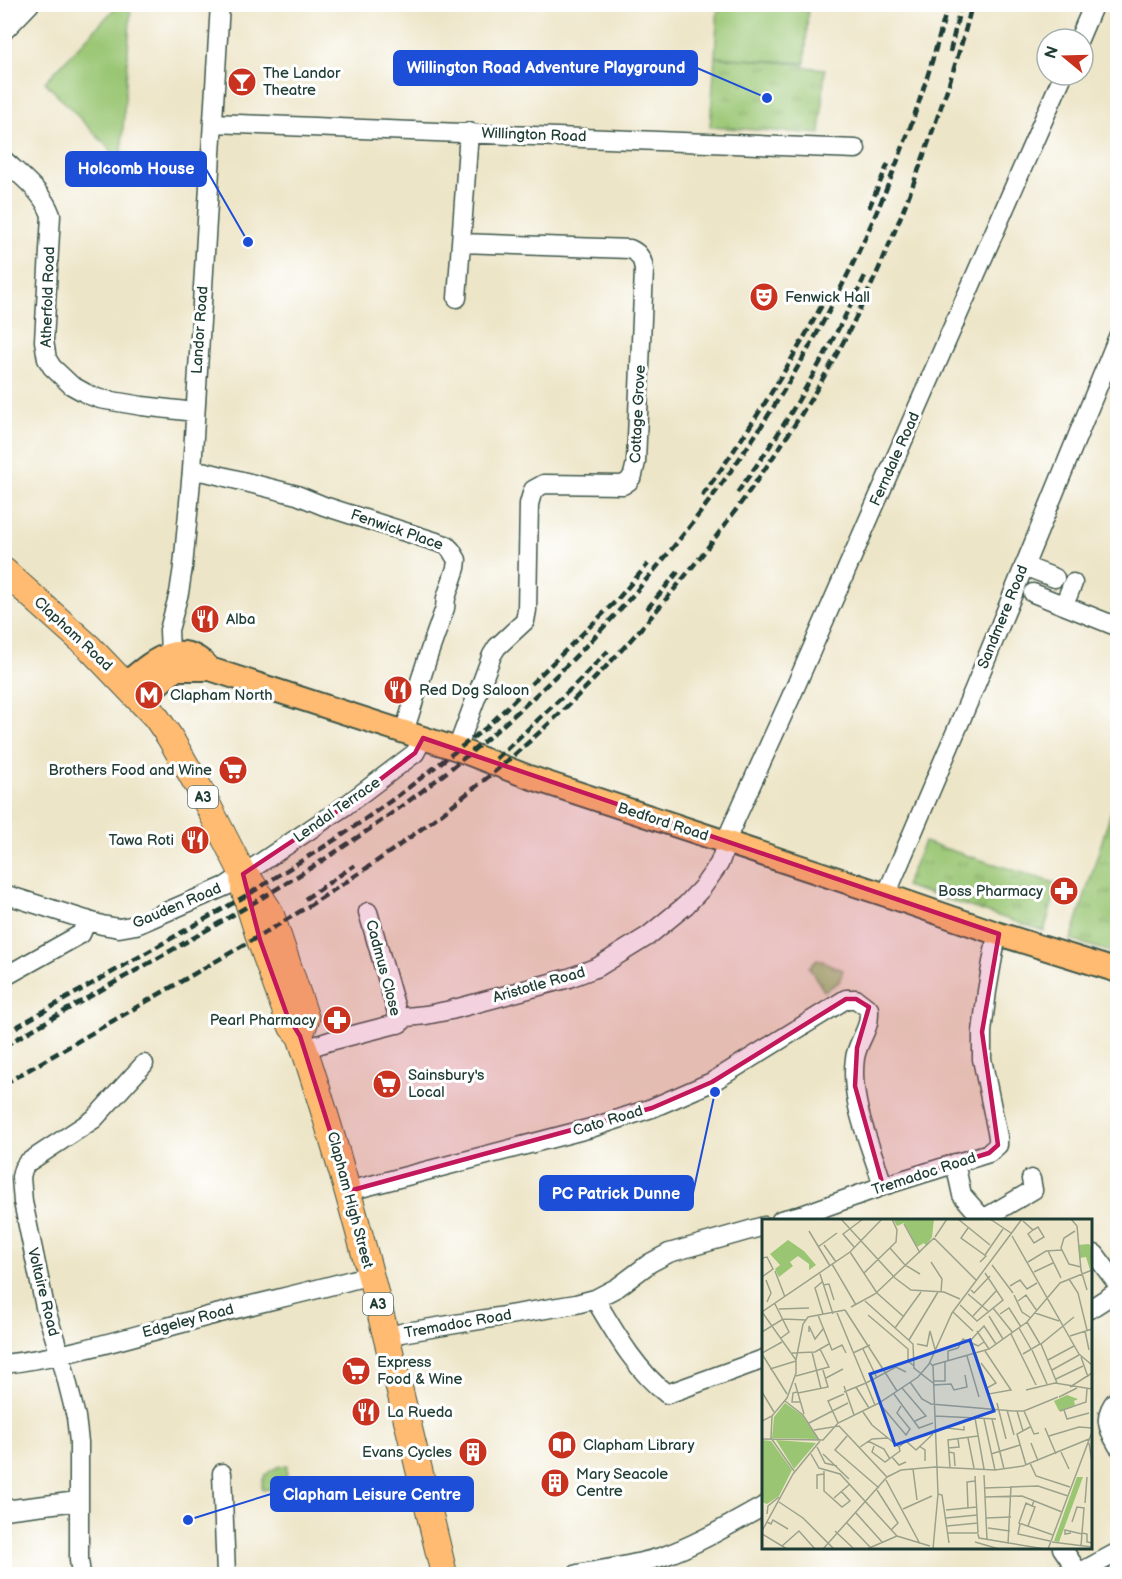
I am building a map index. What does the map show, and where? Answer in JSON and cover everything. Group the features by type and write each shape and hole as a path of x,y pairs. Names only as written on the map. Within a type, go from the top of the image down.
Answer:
{"highway":[{"name":"Clapham Road","path":"4,571 90,648 132,691"},
{"name":"Clapham High Street","path":"132,691 156,717 169,736 198,786 243,874 244,889 265,955 292,1027 303,1042 349,1191 444,1575"}],"main road":[{"name":"Bedford Road","path":"170,653 180,652 196,657 210,669"},
{"path":"132,691 150,663 170,653"},
{"name":"Bedford Road","path":"132,691 176,669 210,669 457,749 529,777 999,934 1118,971"}],"street":[{"name":"Landor Road","path":"170,653 169,630 183,567 192,470 220,4"},
{"path":"1084,27 1094,4"},
{"path":"4,32 18,9"},
{"name":"Ferndale Road","path":"727,842 1058,87"},
{"name":"Willington Road","path":"213,123 856,148"},
{"path":"457,298 469,132"},
{"name":"Atherfold Road","path":"4,160 42,198 51,215 44,341 47,359 52,367 79,391 100,399 195,412"},
{"name":"Cottage Grove","path":"457,749 492,655 497,647 525,621 529,504 533,490 544,484 623,485 629,481 635,470 644,270 643,261 639,255 630,249 461,243"},
{"name":"Sandmere Road","path":"886,895 926,804 1118,337"},
{"name":"Fenwick Place","path":"192,470 297,495 324,506 446,545 451,550 456,560 456,568 429,653 413,735"},
{"path":"1024,566 1055,578"},
{"path":"1064,606 1073,583"},
{"path":"1033,593 1118,627"},
{"name":"Lendal Terrace","path":"243,874 345,807 415,753 413,735"},
{"name":"Aristotle Road","path":"303,1042 330,1041 398,1024 407,1017 451,1010 569,978 598,967 648,936 686,905 702,888 719,864 727,842"},
{"name":"Gauden Road","path":"4,894 111,927 127,927 226,886 243,874"},
{"name":"Cadmus Close","path":"368,912 396,1009 398,1024"},
{"path":"4,977 81,934 87,920"},
{"name":"Tremadoc Road","path":"787,1219 989,1153 998,1145 982,1059 982,1032 990,971 999,934"},
{"name":"Cato Road","path":"349,1191 591,1128 652,1108 712,1082 846,999 856,999 869,1009 867,1025 857,1048 855,1086 867,1136 883,1186"},
{"name":"Voltaire Road","path":"81,1575 78,1502 79,1442 76,1417 40,1286 23,1202 21,1177 27,1163 94,1119 144,1064"},
{"path":"955,1163 962,1195 983,1219 1033,1190 1031,1179"},
{"name":"Tremadoc Road","path":"387,1338 401,1333 595,1299 618,1287 650,1263 669,1253 762,1227"},
{"path":"1092,1256 1095,1254 1118,1285"},
{"name":"Edgeley Road","path":"4,1364 59,1355 370,1275"},
{"path":"1092,1308 1118,1291"},
{"path":"595,1299 624,1346 658,1388 667,1394 762,1360"},
{"path":"1118,1398 1107,1418 1118,1446"},
{"path":"222,1473 226,1575"},
{"path":"4,1510 78,1502"},
{"path":"577,1575 663,1556 696,1542 762,1507"},
{"path":"1063,1549 1078,1574 1118,1552"}],"highlighted area":[{"path":"423,738 999,934 982,1032 998,1145 989,1153 883,1186 855,1086 857,1048 869,1007 856,999 846,999 712,1082 652,1108 349,1191 300,1036 287,1015 260,940 243,874 345,806 415,753"}],"green space":[{"path":"119,4 131,5 121,161 45,82"},
{"path":"718,5 808,9 805,63 715,57"},
{"path":"715,57 804,64 804,67 825,69 820,134 710,127"},
{"path":"1117,793 1118,954 1071,940"},
{"path":"924,842 1058,884 1044,931 905,886"},
{"path":"817,959 843,970 839,982 824,991 809,967"},
{"path":"287,1465 286,1488 262,1490 263,1480 268,1472"}],"railway":[{"path":"4,1046 246,907 378,823 505,723 593,638 674,546 747,448 811,344 867,234 912,121 948,4"},
{"path":"950,52 961,4"},
{"path":"4,1084 277,926 347,882 398,846 503,765 540,732 645,624 708,547 754,484 802,414 831,365 867,294 896,229 935,124 972,4"},
{"path":"869,208 888,164"},
{"path":"737,493 774,440 802,393 866,274"},
{"path":"702,496 766,401 823,303"},
{"path":"4,1034 249,894 344,834 399,795 487,727 616,601 648,564"},
{"path":"647,609 678,572"},
{"path":"496,759 608,651"},
{"path":"305,899 355,865"}],"place":[{"name":"The Landor Theatre","path":"242,82"},
{"name":"Willington Road Adventure Playground","path":"767,98"},
{"name":"Holcomb House","path":"248,242"},
{"name":"Fenwick Hall","path":"764,297"},
{"name":"Alba","path":"205,619"},
{"name":"Red Dog Saloon","path":"398,690"},
{"name":"Clapham North","path":"149,695"},
{"name":"Brothers Food and Wine","path":"233,770"},
{"name":"Tawa Roti","path":"195,840"},
{"name":"Boss Pharmacy","path":"1064,891"},
{"name":"Pearl Pharmacy","path":"337,1020"},
{"name":"Sainsbury's Local","path":"387,1084"},
{"name":"PC Patrick Dunne","path":"715,1092"},
{"name":"Express Food & Wine","path":"356,1371"},
{"name":"La Rueda","path":"366,1412"},
{"name":"Clapham Library","path":"562,1445"},
{"name":"Evans Cycles","path":"473,1452"},
{"name":"Mary Seacole Centre","path":"555,1483"},
{"name":"Clapham Leisure Centre","path":"188,1520"}]}
